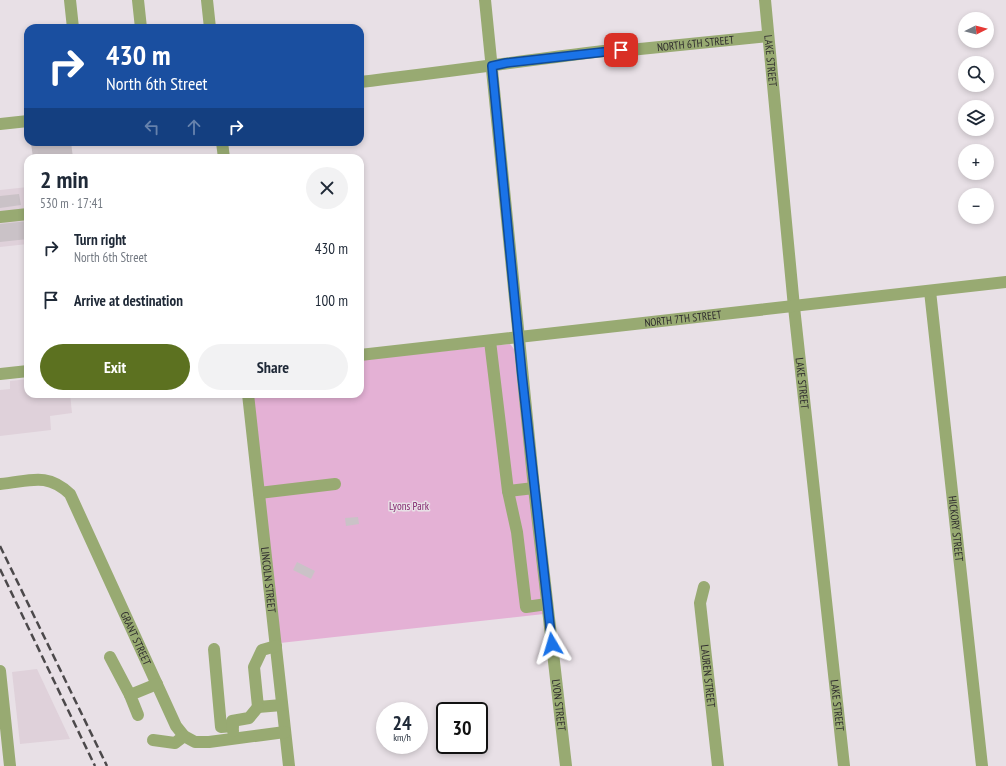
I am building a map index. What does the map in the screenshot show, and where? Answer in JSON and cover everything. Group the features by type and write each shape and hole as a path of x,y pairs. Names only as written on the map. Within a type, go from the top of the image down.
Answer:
{"street":[{"path":"70,0 73,24"},
{"path":"138,0 141,24"},
{"path":"207,0 210,24"},
{"name":"LYON STREET","path":"485,0 534,488 566,766"},
{"name":"LAKE STREET","path":"765,0 794,306 844,766"},
{"name":"NORTH 6TH STREET","path":"364,82 621,50 768,36"},
{"path":"0,124 24,121"},
{"path":"0,217 24,214"},
{"name":"NORTH 7TH STREET","path":"364,356 1006,282"},
{"name":"HICKORY STREET","path":"930,290 982,766"},
{"path":"490,341 508,491 517,532 526,607 548,604"},
{"path":"0,374 24,371"},
{"name":"LINCOLN STREET","path":"248,398 289,766"},
{"name":"GRANT STREET","path":"0,484 36,479 45,480 63,487 73,498 176,726 184,736"},
{"path":"260,494 335,484"},
{"path":"508,491 534,488"},
{"name":"LAUREN STREET","path":"704,587 700,603 718,766"},
{"path":"258,707 254,667 262,650 276,646"},
{"path":"214,649 221,727 233,726"},
{"path":"110,657 138,715"},
{"path":"0,671 10,766"},
{"path":"130,696 157,684"},
{"path":"234,739 232,721 248,718 258,707 282,705"},
{"path":"153,740 175,743 184,736 195,742 216,741 285,732"}],"shaded area":[{"path":"24,187 24,244 0,247 0,190"},
{"path":"24,379 24,398 70,398 72,413 50,416 51,430 0,436 0,390 10,389 10,381"},
{"path":"37,669 70,739 20,744 12,672"}],"green space":[{"name":"Lyons Park","path":"510,344 514,349 544,614 280,643 253,398 364,398 364,360"}],"building":[{"path":"31,146 72,146 72,154 32,154"},
{"path":"19,194 21,205 0,208 0,196"},
{"path":"24,221 24,239 0,242 0,224"},
{"path":"358,517 359,524 346,526 345,518"},
{"path":"297,562 315,571 311,579 293,570"}],"railway":[{"path":"0,546 107,766"},
{"path":"0,569 95,766"}],"route":[{"path":"552,644 522,375 519,328 492,66 506,63 621,50"}]}
